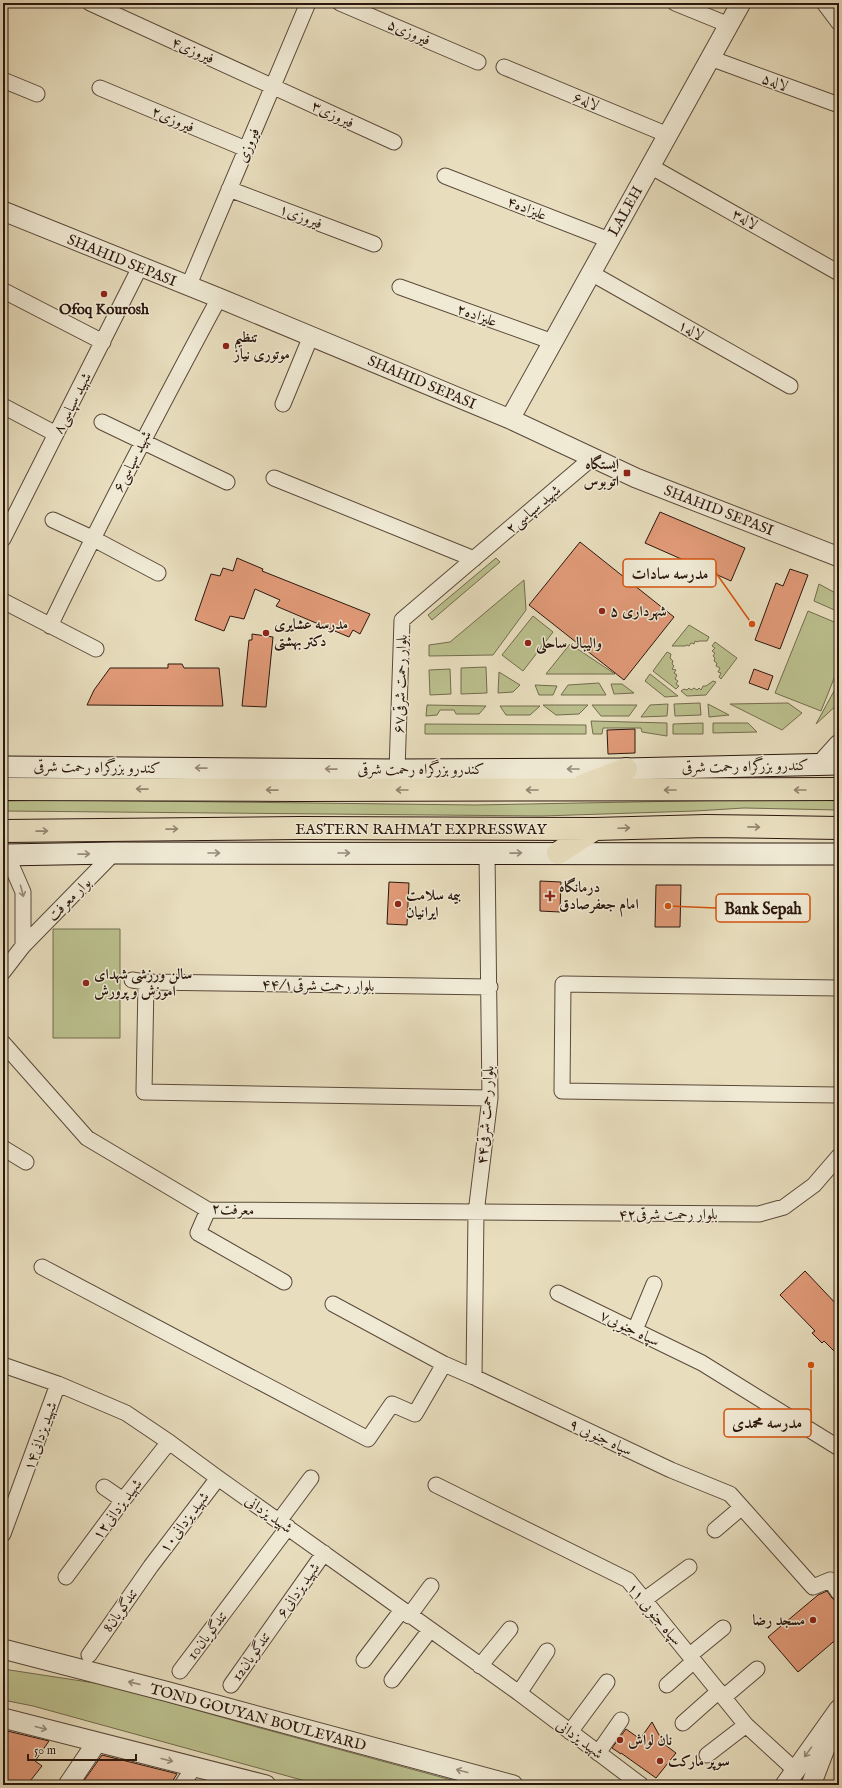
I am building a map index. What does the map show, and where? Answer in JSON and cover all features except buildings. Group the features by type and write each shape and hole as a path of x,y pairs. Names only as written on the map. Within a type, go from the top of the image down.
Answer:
{"highway":[{"path":"571,790 626,769"},
{"path":"3,780 46,788"},
{"path":"3,788 290,790 839,790"},
{"name":"EASTERN RAHMAT EXPRESSWAY","path":"3,831 291,828 595,829 706,826 839,828"},
{"path":"558,853 595,829"}],"main road":[{"name":"کندرو بزرگراه رحمت شرقی","path":"3,766 396,770 626,769 829,764"},
{"path":"5,855 114,853 839,854"}],"street":[{"name":"۴فیروزی","path":"90,3 273,86"},
{"name":"فیروزی","path":"188,287 308,3"},
{"name":"فیروزی۵","path":"340,3 478,62"},
{"path":"674,3 729,25"},
{"name":"LALEH","path":"510,419 741,3"},
{"path":"824,3 839,23"},
{"name":"لاله۵","path":"710,58 839,105"},
{"name":"۶لاله","path":"504,67 668,135"},
{"path":"3,80 37,94"},
{"name":"فیروزی۳","path":"273,86 394,142"},
{"name":"فیروزی۲","path":"100,88 246,149"},
{"name":"۳لاله","path":"650,166 839,273"},
{"name":"علیزاده۴","path":"446,176 609,240"},
{"name":"فیروزی۱","path":"229,189 374,244"},
{"name":"SHAHID SEPASI","path":"3,211 188,287 219,298 510,419 592,458 643,480 839,558"},
{"name":"شهید سپاسی۸","path":"3,539 8,515 56,434 140,267"},
{"name":"۱لاله","path":"591,273 790,386"},
{"name":"علیزاده۲","path":"400,288 553,342"},
{"path":"6,292 103,342"},
{"name":"شهید سپاسی۶","path":"50,626 92,538 219,298"},
{"path":"283,404 311,336"},
{"path":"3,406 56,434"},
{"path":"102,422 227,482"},
{"name":"شهید سپاسی۲","path":"474,559 592,458"},
{"path":"274,478 474,559"},
{"path":"53,520 92,538 158,573"},
{"name":"بلوار رحمت شرقی۶۷","path":"396,770 402,620 474,559"},
{"path":"5,602 96,649"},
{"path":"829,764 839,744"},
{"name":"بوار معرفت","path":"3,972 23,946 114,853"},
{"name":"۴۴بلوار رحمت شرقی","path":"474,1377 476,1213 490,1098 490,987 487,853"},
{"path":"5,855 24,892 23,946"},
{"name":"بلوار رحمت شرقی۴۴/۱","path":"490,987 139,981 144,1092 490,1098"},
{"path":"839,988 563,984 562,1083 562,1091 839,1095"},
{"name":"معرفت۲","path":"3,1043 87,1138 208,1210 476,1213"},
{"path":"3,1148 26,1162"},
{"name":"بلوار رحمت شرقی۴۲","path":"476,1213 759,1214 784,1207 814,1185 839,1156"},
{"path":"208,1210 198,1233 284,1282"},
{"path":"42,1267 368,1439 392,1404 415,1414 444,1364"},
{"path":"635,1330 654,1284"},
{"name":"سپاه جنوبی۷","path":"558,1293 702,1363 839,1448"},
{"name":"۹ سپاه جنوبی","path":"333,1304 444,1364 671,1470 730,1494 813,1587 830,1580 839,1593"},
{"name":"شهید یزدانی","path":"3,1365 58,1384 126,1413 170,1442 518,1693 641,1785"},
{"name":"شهید یزدانی۱۴","path":"3,1534 21,1489 58,1384"},
{"name":"شهید یزدانی۱۲","path":"66,1577 170,1442"},
{"name":"شهید یزدانی۱۰","path":"151,1566 218,1478"},
{"name":"10تندگویان","path":"180,1671 234,1599 284,1524 311,1478"},
{"name":"۱۱ سپاه جنوبی","path":"436,1485 628,1580 790,1778"},
{"path":"104,1487 124,1500"},
{"path":"715,1530 742,1507"},
{"name":"شهید یزدانی۶","path":"272,1627 324,1553"},
{"name":"8تندگویان","path":"89,1655 151,1566"},
{"path":"644,1600 689,1567"},
{"path":"364,1660 431,1586"},
{"name":"12تندگویان","path":"231,1685 272,1627"},
{"path":"667,1685 692,1658 724,1628"},
{"path":"480,1666 510,1629"},
{"path":"392,1680 430,1630"},
{"path":"518,1693 547,1651"},
{"name":"TOND GOUYAN BOULEVARD","path":"7,1652 166,1691 513,1785"},
{"path":"683,1723 757,1669"},
{"path":"570,1732 607,1682"},
{"path":"790,1778 839,1709"},
{"path":"811,1785 839,1712"},
{"path":"3,1718 255,1784"},
{"path":"598,1753 621,1720"},
{"path":"707,1755 746,1725"},
{"path":"68,1785 97,1742"},
{"path":"182,1785 194,1767"}],"green space":[{"path":"496,558 500,562 432,620 428,615"},
{"path":"524,580 526,610 493,655 429,656 429,645 450,642"},
{"path":"819,584 839,595 839,612 814,601"},
{"path":"808,611 839,624 839,666 821,711 775,693"},
{"name":"والیبال ساحلی","path":"533,616 553,632 523,671 502,655"},
{"path":"689,625 709,637 707,641 695,641 694,644 691,643 689,646 672,646"},
{"path":"715,642 737,658 721,679 719,677 721,673 718,672 720,668 716,666 717,663 714,661 715,658 713,656 715,653 712,651 715,648 712,646"},
{"path":"570,644 615,674 546,674"},
{"path":"667,652 671,654 670,658 673,661 672,664 674,666 672,669 676,670 674,673 677,675 675,679 678,681 676,684 679,686 676,689 653,671"},
{"path":"486,667 487,693 461,694 461,668"},
{"path":"450,669 451,694 430,695 429,670"},
{"path":"499,672 520,685 513,692 498,693"},
{"path":"650,674 678,696 665,697 645,681"},
{"path":"713,681 716,682 706,695 687,696 681,691 689,688 691,690 694,688 697,690 699,688 701,690 703,686 706,686"},
{"path":"839,682 839,703 816,724"},
{"path":"599,683 606,695 561,695 568,685"},
{"path":"611,684 622,684 634,693 614,694"},
{"path":"535,685 557,686 553,695 539,695"},
{"path":"700,703 701,715 675,716 674,704"},
{"path":"788,703 802,713 782,730 730,704"},
{"path":"668,704 667,716 641,717 650,705"},
{"path":"708,704 729,715 709,717"},
{"path":"427,705 486,706 479,714 456,714 454,710 440,710 437,715 426,716"},
{"path":"543,705 588,705 579,714 556,715"},
{"path":"592,705 637,705 629,716 601,716"},
{"path":"500,706 540,706 530,715 506,715"},
{"path":"591,721 667,723 667,736 642,732 641,728 603,728 602,734 593,734"},
{"path":"703,723 703,734 673,734 673,724"},
{"path":"713,723 748,723 757,732 713,733"},
{"path":"425,724 586,725 586,734 425,734"},
{"path":"792,799 839,801 839,810 744,808 542,816 3,811 3,801 62,800 475,805"},
{"name":"سالن ورزشی شهدای اموزش و پرورش","path":"53,929 120,929 120,1038 53,1038"},
{"path":"3,1669 108,1685 470,1785 320,1785 33,1706 3,1700"}],"place":[{"name":"Ofoq Kourosh","path":"104,294"},
{"name":"تنظیم موتوری نیاز","path":"226,346"},
{"name":"ایستگاه اتوبوس","path":"627,473"},
{"name":"شهرداری ۵","path":"602,611"},
{"name":"مدرسه سادات","path":"752,624"},
{"name":"مدرسه عشایری دکتر بهشتی","path":"266,633"},
{"name":"والیبال ساحلی","path":"528,643"},
{"name":"درمانگاه امام جعفرصادق","path":"550,896"},
{"name":"بیمه سلامت ایرانیان","path":"398,904"},
{"name":"Bank Sepah","path":"668,906"},
{"name":"سالن ورزشی شهدای اموزش و پرورش","path":"86,983"},
{"name":"مدرسه محمدی","path":"811,1365"},
{"name":"مسجد رضا","path":"813,1620"},
{"name":"نان لواش","path":"620,1740"},
{"name":"سوپر مارکت","path":"660,1761"}]}
